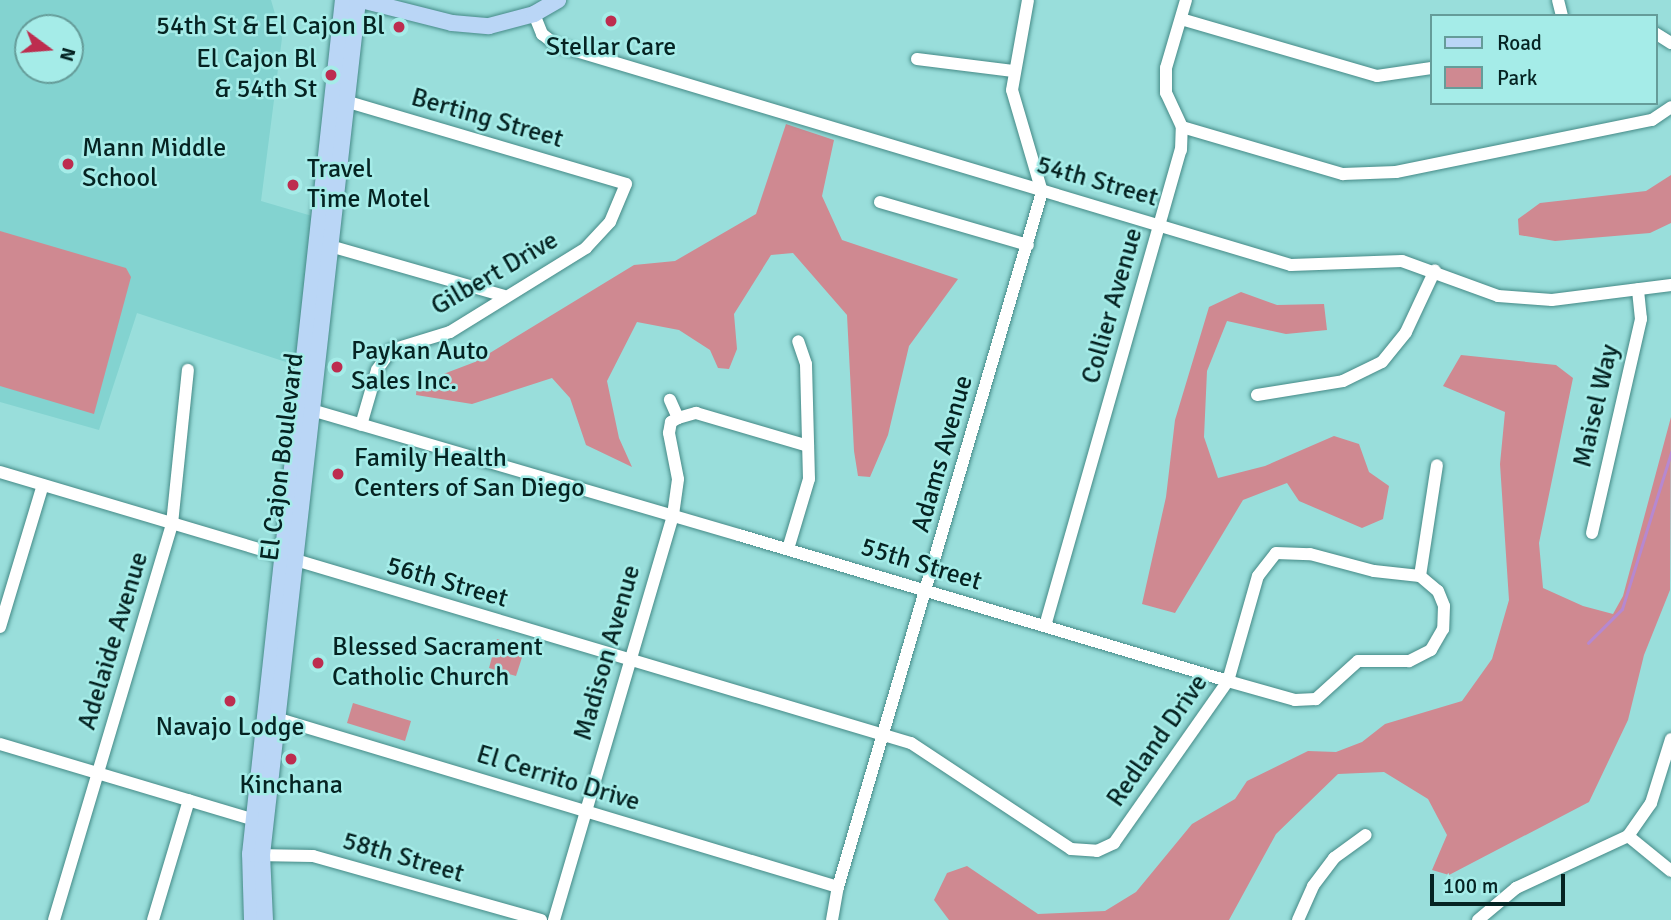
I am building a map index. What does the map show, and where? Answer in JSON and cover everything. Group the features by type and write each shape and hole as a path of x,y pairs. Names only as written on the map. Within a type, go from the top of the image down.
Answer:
{"main road":[{"path":"349,1 452,23 489,26 534,14 558,0"},
{"name":"El Cajon Boulevard","path":"252,920 256,855 326,245 349,1"},
{"name":"El Cajon Boulevard","path":"256,855 265,920"}],"street":[{"path":"1028,0 1013,71 1015,111 1042,192"},
{"path":"1186,0 1166,68 1166,93 1182,127 1343,174 1396,172 1652,120 1671,107"},
{"name":"54th Street","path":"534,14 542,34 556,45 1291,265 1402,261 1435,270 1498,296 1552,300 1671,285"},
{"path":"1181,19 1377,76 1430,68"},
{"path":"917,59 1013,71"},
{"name":"Berting Street","path":"341,100 626,184"},
{"name":"Collier Avenue","path":"1045,626 1181,150 1182,127"},
{"name":"Gilbert Drive","path":"361,425 377,370 391,350 450,332 600,235 621,204 626,184"},
{"name":"Adams Avenue","path":"832,920 838,887 1042,192"},
{"path":"880,202 1028,245"},
{"path":"326,245 504,296"},
{"path":"1257,395 1343,381 1382,362 1406,332 1435,270"},
{"name":"Maisel Way","path":"1591,533 1640,319 1638,289"},
{"path":"788,549 809,479 806,364 798,341"},
{"name":"Adelaide Avenue","path":"54,920 173,524 188,370"},
{"path":"670,400 678,418 696,413 808,446"},
{"name":"55th Street","path":"308,409 1296,701 1316,699 1358,661 1409,661 1431,650 1443,629 1444,606 1437,591 1420,576"},
{"name":"Madison Avenue","path":"554,920 673,515 678,479 669,433 671,422 678,418"},
{"path":"1420,576 1437,465"},
{"name":"56th Street","path":"0,472 883,734"},
{"path":"0,627 43,485"},
{"name":"Redland Drive","path":"883,734 911,743 1064,846 1097,851 1114,843 1228,681 1258,576 1276,553 1310,554 1374,571 1420,576"},
{"name":"El Cerrito Drive","path":"271,717 838,887"},
{"path":"1478,920 1517,888 1628,836 1650,807 1671,739"},
{"path":"0,744 260,821"},
{"path":"152,920 189,800"},
{"path":"1298,920 1313,886 1334,858 1366,835"},
{"path":"1628,836 1671,871"},
{"name":"58th Street","path":"256,855 313,856 541,920"}],"shaded area":[{"path":"0,0 271,0 282,38 261,201 312,216 295,365 137,313 99,430 0,402"}],"green space":[{"path":"786,124 834,140 822,196 842,240 958,279 909,346 888,435 870,477 858,476 854,451 847,315 793,253 771,255 734,314 737,349 729,369 718,368 710,350 679,330 637,322 607,381 619,438 632,467 586,445 570,398 552,378 472,404 416,395 417,384 475,362 634,265 675,261 756,214"},
{"path":"1671,175 1671,223 1650,233 1555,241 1519,235 1518,219 1540,203 1646,191"},
{"path":"0,231 126,268 131,277 94,414 0,386"},
{"path":"1241,292 1277,305 1324,304 1327,330 1286,334 1227,321 1207,371 1204,437 1218,478 1265,466 1334,436 1359,444 1369,472 1389,486 1383,519 1362,528 1299,501 1287,483 1243,500 1175,613 1142,604 1166,497 1175,420 1209,307"},
{"path":"1461,355 1556,365 1573,378 1539,543 1543,588 1583,606 1613,614 1623,596 1671,417 1670,590 1644,655 1628,720 1589,802 1449,875 1432,870 1447,835 1428,799 1384,772 1338,774 1276,834 1229,920 949,920 934,900 947,873 967,866 1038,914 1105,911 1136,892 1192,824 1235,799 1247,781 1308,751 1336,752 1362,742 1385,724 1462,701 1492,659 1509,600 1500,464 1505,412 1443,386"},
{"path":"497,639 525,648 516,676 489,668"},
{"path":"353,703 411,721 405,741 347,723"}],"waterway":[{"path":"1588,643 1622,609 1671,453"}],"place":[{"name":"Stellar Care","path":"611,21"},
{"name":"54th St & El Cajon Bl","path":"399,27"},
{"name":"El Cajon Bl & 54th St","path":"331,75"},
{"name":"Mann Middle School","path":"68,164"},
{"name":"Travel Time Motel","path":"293,185"},
{"name":"Paykan Auto Sales Inc.","path":"337,367"},
{"name":"Family Health Centers of San Diego","path":"338,474"},
{"name":"Blessed Sacrament Catholic Church","path":"318,663"},
{"name":"Navajo Lodge","path":"230,701"},
{"name":"Kinchana","path":"291,759"}]}
